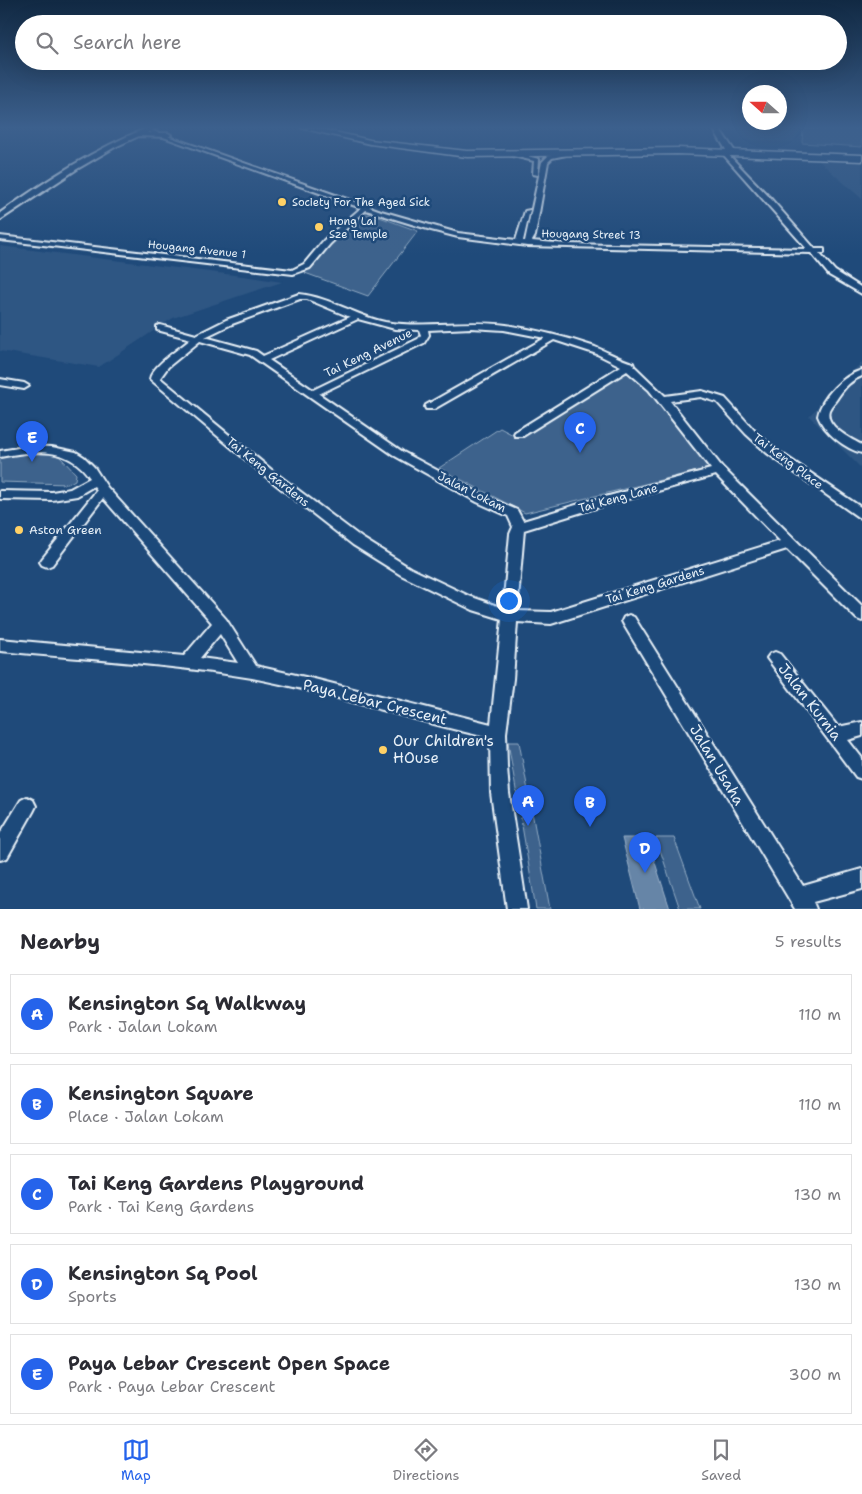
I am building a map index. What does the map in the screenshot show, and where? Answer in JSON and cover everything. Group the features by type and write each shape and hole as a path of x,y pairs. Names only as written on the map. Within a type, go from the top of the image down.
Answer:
{"main road":[{"path":"0,208 62,170"},
{"path":"0,217 70,170"},
{"path":"0,208 9,206 11,207 10,210"}],"street":[{"path":"265,170 368,206"},
{"path":"271,170 299,180 300,183"},
{"path":"524,241 537,170"},
{"path":"524,241 543,170"},
{"path":"744,170 814,248 841,272 862,286"},
{"name":"Hougang Street 13","path":"368,206 458,235 602,247 814,248"},
{"name":"Hougang Avenue 1","path":"0,238 293,272 308,266 327,242 368,206"},
{"path":"814,248 832,273 862,292"},
{"name":"Tai Keng Gardens","path":"790,542 551,618 510,617 464,600 389,563 289,490 155,379 161,369 198,338 218,327 299,296 309,297 359,316 397,327 478,325 552,338 601,352 630,365 663,399 718,471 790,542 862,616"},
{"path":"263,359 359,316"},
{"name":"Tai Keng Avenue","path":"312,394 421,341 425,336 423,326"},
{"name":"Jalan Lokam","path":"160,328 253,353 399,454 481,499 513,513 519,526"},
{"path":"430,407 552,338"},
{"path":"519,434 630,365"},
{"path":"862,374 845,380 823,412 823,419 842,438 862,450"},
{"path":"0,382 24,386"},
{"name":"Tai Keng Place","path":"663,399 702,394 721,400 750,432 771,451 862,514"},
{"path":"0,454 31,449 66,453 78,458 87,466 100,485 221,623 251,672"},
{"name":"Tai Keng Lane","path":"519,526 718,471"},
{"path":"0,496 52,496 73,493 100,485"},
{"path":"47,562 100,485"},
{"path":"516,909 500,793 498,733 505,679 516,534 519,526"},
{"name":"Jalan Usaha","path":"629,621 802,903"},
{"path":"187,664 221,623"},
{"name":"Paya Lebar Crescent","path":"0,645 251,672 290,680 498,733"},
{"name":"Jalan Kurnia","path":"775,658 862,771"},
{"path":"835,736 862,729"},
{"path":"0,851 27,806"},
{"path":"802,903 862,879"}],"shaded area":[{"path":"830,170 862,170 862,199"},
{"path":"371,214 418,231 368,296 305,273 346,229 362,215"},
{"path":"0,246 282,282 173,318 99,367 0,351"},
{"path":"862,362 862,469 809,416"},
{"path":"628,369 656,395 710,468 525,513 439,468 500,428 519,438"},
{"path":"40,450 60,457 76,474 75,480 68,484 0,482 0,456"},
{"path":"508,742 519,742 550,909 536,909"},
{"path":"622,838 647,838 670,909 640,909"},
{"path":"656,838 674,838 700,909 680,909"}],"place":[{"name":"Society For The Aged Sick","path":"282,202"},
{"name":"Hong Lai Sze Temple","path":"319,227"},
{"name":"Tai Keng Gardens Playground","path":"580,453"},
{"name":"Paya Lebar Crescent Open Space","path":"32,462"},
{"name":"Aston Green","path":"19,530"},
{"name":"Our Children's HOuse","path":"383,750"},
{"name":"Kensington Sq Walkway","path":"528,826"},
{"name":"Kensington Square","path":"590,827"},
{"name":"Kensington Sq Pool","path":"645,873"}]}
